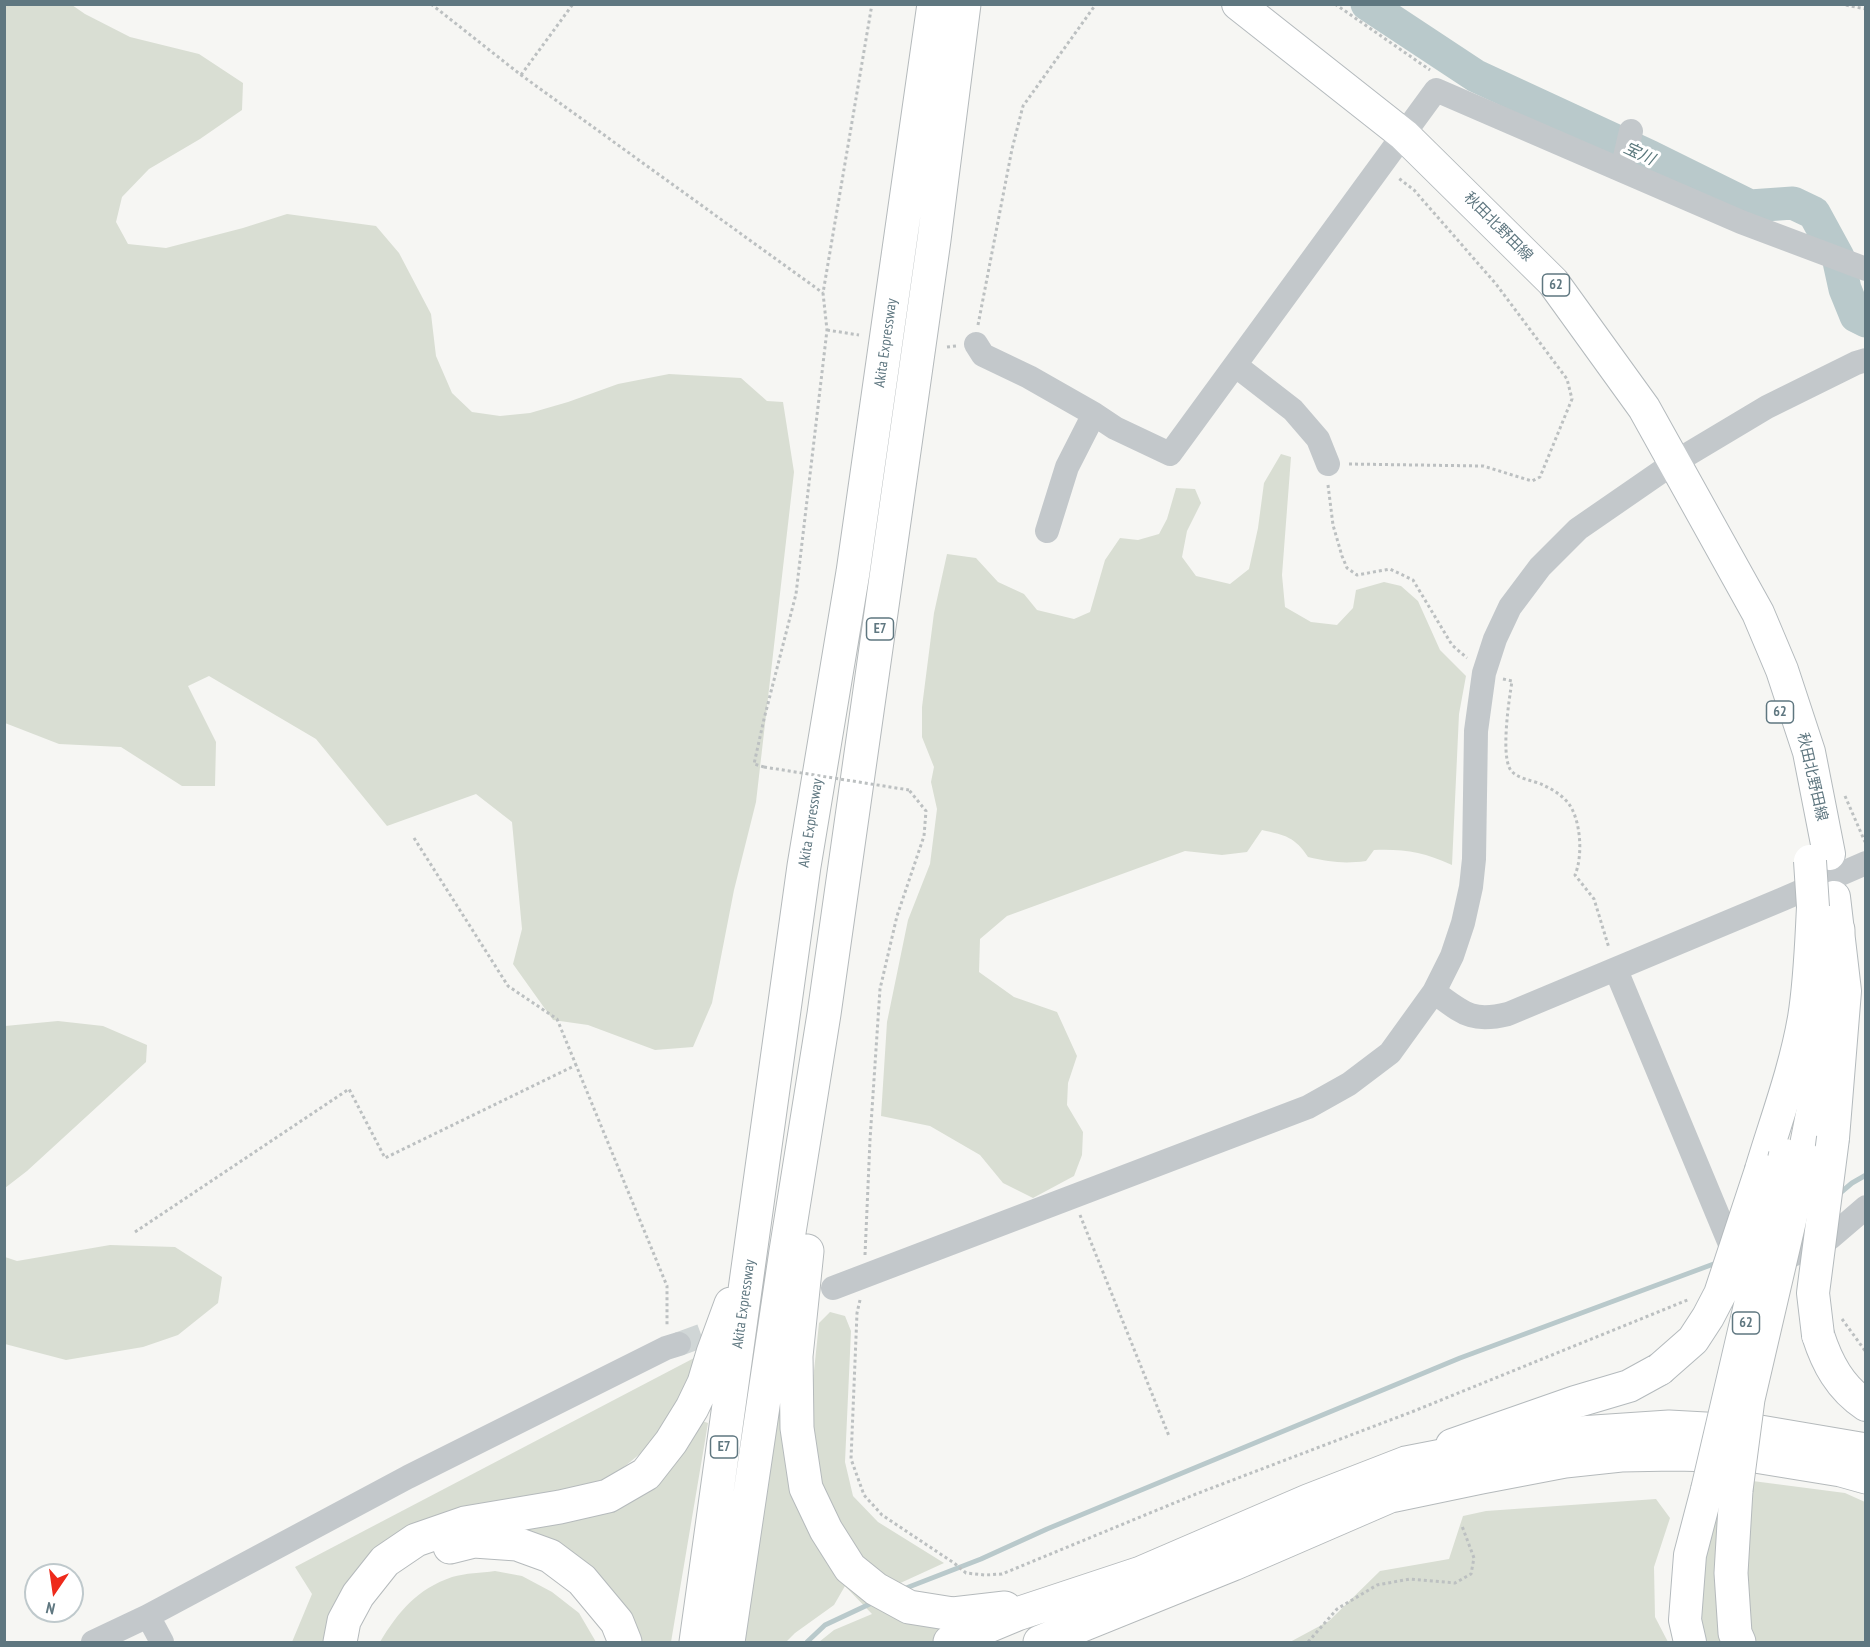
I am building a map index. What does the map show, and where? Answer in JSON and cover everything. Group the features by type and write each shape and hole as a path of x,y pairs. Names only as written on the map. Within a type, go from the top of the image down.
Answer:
{"highway":[{"name":"Akita Expressway","path":"696,1642 804,866 856,549 934,4"},
{"name":"E7","path":"728,1642 824,1014 933,252 964,4"},
{"path":"1739,1642 1735,1633 1722,1490 1748,1399 1783,1161 1824,1061 1838,930"},
{"path":"824,1014 821,1137 796,1356 797,1428 806,1488 826,1530 850,1568 876,1589 909,1607 953,1614 1058,1602"},
{"path":"340,1642 344,1621 358,1595 385,1561 416,1540 465,1523 560,1508 608,1496 646,1474 670,1443 692,1408 704,1383 752,1251"},
{"path":"950,1642 1017,1614 1141,1573 1308,1501 1406,1462 1550,1435 1669,1427 1760,1432 1866,1450"},
{"path":"1040,1642 1233,1564 1390,1496 1565,1461 1642,1455 1755,1456 1840,1470 1866,1477"},
{"path":"1755,1456 1866,1492"},
{"path":"361,1642 365,1628 396,1579 435,1551 474,1541 517,1544 550,1556 582,1580 617,1622 625,1642"}],"main road":[{"name":"秋田北野田線","path":"1238,4 1404,135 1553,282 1644,408 1732,566 1747,619 1795,756 1820,858 1824,902 1838,930"},
{"path":"1406,1462 1484,1432 1629,1386 1660,1369 1693,1340 1720,1294 1783,1161 1792,1069 1824,902"},
{"name":"62","path":"1838,930 1845,991 1833,1138 1813,1293 1818,1335 1824,1355 1837,1378 1866,1405"},
{"path":"1690,1642 1685,1620 1690,1555 1722,1490"}],"street":[{"path":"976,344 983,354 1029,377 1115,428 1170,454 1436,90 1741,222 1857,266"},
{"path":"1622,170 1631,131"},
{"path":"833,1288 1308,1107 1350,1084 1390,1053 1434,992 1452,956 1463,923 1474,860 1476,731 1484,673 1510,608 1540,567 1578,529 1675,462 1767,407 1861,362"},
{"path":"1235,365 1293,410 1318,439 1328,464"},
{"path":"1047,531 1067,467 1094,414"},
{"path":"1434,992 1464,1012 1489,1018 1508,1014 1866,863"},
{"path":"1616,970 1743,1278 1830,1238 1866,1207"},
{"path":"93,1642 148,1616 408,1477 673,1346"},
{"path":"148,1616 162,1642"}],"path":[{"path":"431,4 521,75 823,293"},
{"path":"521,75 573,4"},
{"path":"872,4 823,293 827,330 796,594 754,764 909,790 926,811 924,836 897,916 880,988 864,1275 857,1313 851,1459 864,1495 882,1515 966,1573 1002,1574 1196,1494 1414,1411 1690,1299"},
{"path":"976,344 1012,149 1023,106 1096,4"},
{"path":"1335,4 1439,76"},
{"path":"1840,4 1866,9"},
{"path":"1382,166 1414,190 1496,284 1567,379 1572,399 1540,477 1532,481 1483,466 1328,464 1327,489 1333,525 1347,568 1357,575 1390,570 1413,580 1452,645 1484,673 1512,681 1506,748 1510,769 1518,776 1544,785 1561,795 1570,805 1579,833 1580,864 1575,875 1594,899 1616,970"},
{"path":"827,330 859,335"},
{"path":"414,838 508,986 557,1019 667,1286 673,1346"},
{"path":"135,1232 349,1089 385,1158 576,1065"},
{"path":"1072,1196 1169,1436"},
{"path":"1308,1642 1337,1609 1377,1585 1410,1579 1455,1583 1471,1574 1474,1558 1462,1526"}],"shaded area":[{"path":"4,5 72,5 130,37 199,54 243,83 242,110 200,139 149,169 122,197 116,222 128,244 166,248 287,214 376,226 399,253 431,314 436,356 452,393 472,412 500,416 530,413 618,384 669,374 741,378 767,401 783,402 794,472 756,802 734,890 712,1003 693,1047 655,1050 588,1025 553,1020 513,964 522,929 512,822 476,794 387,826 316,739 209,676 188,686 216,742 215,786 182,786 121,747 59,744 5,723"},
{"path":"1281,454 1291,457 1282,575 1285,607 1311,622 1337,625 1353,608 1356,590 1384,582 1401,586 1418,601 1440,650 1466,676 1459,714 1452,865 1423,854 1395,850 1374,850 1366,861 1323,860 1308,857 1299,845 1289,838 1262,830 1247,852 1222,855 1185,851 1007,916 980,939 979,972 1014,997 1057,1012 1077,1056 1068,1083 1067,1105 1083,1132 1082,1155 1074,1176 1033,1198 1003,1183 980,1155 930,1126 881,1116 887,1022 908,920 930,864 937,809 931,782 934,767 922,737 922,707 934,613 947,554 976,558 998,582 1024,594 1037,610 1074,619 1090,612 1105,560 1120,538 1138,540 1159,534 1167,519 1176,488 1195,489 1201,503 1187,531 1182,557 1196,576 1230,584 1249,569 1258,528 1264,483"},
{"path":"58,1021 103,1026 147,1045 146,1062 27,1171 5,1188 5,1026"},
{"path":"110,1245 175,1247 222,1277 218,1303 178,1335 143,1347 66,1360 5,1344 5,1257 17,1261"},
{"path":"830,1312 845,1316 851,1331 845,1462 853,1496 878,1522 944,1563 896,1585 872,1568 846,1540 811,1462 810,1409 819,1323"},
{"path":"782,1337 830,1558 962,1630 930,1642 819,1642 834,1630 872,1614 845,1586 834,1605 786,1642 742,1642"},
{"path":"696,1357 687,1387 670,1420 641,1453 613,1476 578,1494 400,1540 326,1642 292,1642 312,1594 295,1567"},
{"path":"699,1420 708,1423 671,1642 635,1642 619,1611 485,1538 583,1513"},
{"path":"1745,1480 1845,1493 1865,1502 1865,1642 1752,1642 1747,1625"},
{"path":"1723,1494 1731,1642 1701,1642 1699,1584 1712,1495"},
{"path":"1656,1499 1670,1518 1654,1567 1655,1617 1668,1642 1290,1642 1329,1621 1380,1571 1449,1559 1463,1516 1486,1511"},
{"path":"495,1571 522,1576 552,1592 579,1613 596,1642 380,1642 401,1611 429,1588 452,1577"}],"waterway":[{"name":"宝川","path":"1367,4 1476,76 1651,157 1750,206 1793,203 1814,213 1838,257 1845,289 1856,316 1866,321"},
{"path":"1839,1194 1866,1175"},
{"path":"901,1590 981,1559 1047,1529 1460,1358 1719,1262"},
{"path":"807,1642 825,1625 874,1602"}],"tunnel":[{"path":"679,1344 791,1303"}]}
